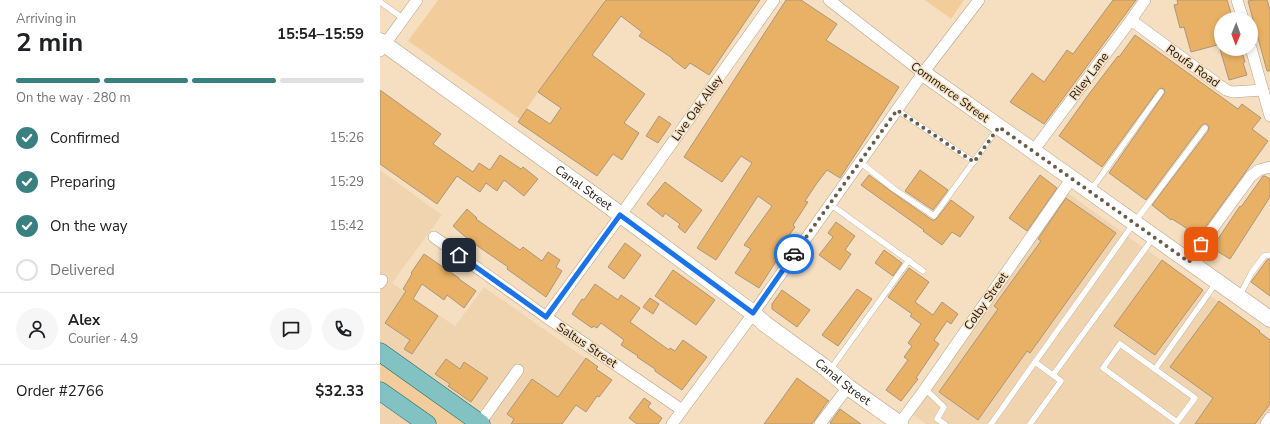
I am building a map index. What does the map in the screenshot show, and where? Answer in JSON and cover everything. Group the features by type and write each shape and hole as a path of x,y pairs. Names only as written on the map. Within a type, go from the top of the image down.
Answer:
{"main road":[{"path":"380,352 480,424"},
{"path":"380,391 427,424"}],"street":[{"path":"382,46 417,0"},
{"name":"Live Oak Alley","path":"546,317 774,0"},
{"name":"Commerce Street","path":"829,0 923,73 1270,319"},
{"path":"672,424 753,313 923,73 979,0"},
{"name":"Riley Lane","path":"1033,151 1131,20 1144,0"},
{"path":"1238,0 1241,12"},
{"name":"Roufa Road","path":"1131,20 1226,90 1233,92 1263,90"},
{"name":"Canal Street","path":"382,46 620,215 753,313 765,324 829,371 848,387 900,424"},
{"path":"1253,56 1270,116"},
{"path":"1189,262 1251,176 1259,170 1270,167"},
{"name":"Colby Street","path":"900,424 1072,178"},
{"name":"Saltus Street","path":"434,237 546,317 682,410"},
{"path":"480,424 518,370"},
{"path":"820,424 848,387"},
{"path":"1266,424 1270,418"}],"lane":[{"path":"380,2 404,19"},
{"path":"1090,191 1161,92"},
{"path":"897,110 974,162"},
{"path":"860,162 894,189 934,216 999,127"},
{"path":"991,424 1134,223 1205,128"},
{"path":"830,204 923,270"},
{"path":"1053,375 1154,237"},
{"path":"1239,297 1252,272 1264,256 1270,255"},
{"path":"829,371 909,260"},
{"path":"1155,369 1217,282"},
{"path":"1120,344 1155,369 1195,398 1178,422 1103,368 1120,344"},
{"path":"1030,424 1062,381 1035,362"},
{"path":"925,389 944,407 937,419 944,424"}],"shaded area":[{"path":"438,0 603,0 605,2 538,92 520,119 408,41"},
{"path":"925,0 964,0 951,19"},
{"path":"380,170 442,215 392,283 455,326 484,287 598,367 571,406 574,408 562,424 380,424"},
{"path":"1068,193 1270,339 1270,424 926,424 913,415"},
{"path":"380,359 473,424 435,424 380,385"}],"building":[{"path":"606,0 760,0 709,75 690,63 685,69 672,58 639,36 642,32 621,16 592,55 645,94 624,123 639,133 622,160 613,154 597,176 518,122 527,109 550,124 561,108 538,92"},
{"path":"786,0 801,0 837,24 826,40 899,87 840,178 827,170 817,183 805,201 808,202 793,225 795,227 781,247 784,249 759,288 735,273 751,249 744,245 772,206 758,196 716,260 697,248 752,163 741,156 722,182 684,157"},
{"path":"1113,0 1136,0 1044,124 1010,102 1032,73 1044,82 1067,50 1073,54"},
{"path":"1177,0 1227,0 1231,12 1214,12 1214,46 1191,52 1184,27 1180,28 1174,5 1178,4"},
{"path":"1267,0 1270,10 1270,71 1267,71 1258,38 1258,12 1251,12 1248,1"},
{"path":"1135,35 1238,109 1242,104 1261,118 1252,129 1268,141 1199,236 1172,219 1171,220 1152,205 1208,131 1209,127 1207,124 1202,125 1146,200 1109,173 1164,94 1164,89 1161,88 1158,90 1102,167 1059,136 1089,94"},
{"path":"1222,56 1243,56 1245,62 1243,63 1247,75 1229,80"},
{"path":"380,90 441,134 433,144 473,172 479,163 490,170 500,155 521,169 523,167 538,179 524,196 504,180 497,191 486,183 480,192 457,176 437,204 380,164"},
{"path":"659,116 671,124 658,143 646,136"},
{"path":"920,170 948,190 933,210 905,191"},
{"path":"869,175 932,220 937,218 951,200 974,217 960,237 952,232 942,245 923,231 924,230 861,185"},
{"path":"1040,175 1057,188 1027,231 1009,218"},
{"path":"1263,176 1270,179 1270,197 1230,259 1212,248 1240,206 1241,207"},
{"path":"665,182 702,210 685,233 678,227 680,224 665,213 663,217 647,204"},
{"path":"1066,198 1116,233 1030,353 1027,351 978,420 939,392 998,309 994,306 1041,241 1038,239"},
{"path":"467,209 477,218 476,219 520,250 523,247 542,261 548,252 560,260 556,267 562,271 546,297 507,269 508,267 469,240 453,226"},
{"path":"836,222 855,236 845,250 851,254 840,270 819,255 833,237 828,233"},
{"path":"625,243 641,255 624,279 608,267"},
{"path":"884,250 902,263 893,276 875,263"},
{"path":"424,254 476,291 464,308 447,295 444,300 422,284 413,299 438,316 412,354 404,349 410,340 385,323 406,291 403,289 412,274 411,273"},
{"path":"1270,259 1270,296 1251,282 1267,260"},
{"path":"1162,260 1203,290 1155,355 1114,326"},
{"path":"909,268 929,282 915,302 933,315 942,302 958,314 951,324 947,321 934,340 939,344 916,378 918,379 901,401 886,390 908,360 904,357 912,346 908,343 921,324 910,316 912,314 888,297"},
{"path":"673,270 715,300 696,325 655,296"},
{"path":"595,284 618,300 621,295 640,308 630,322 669,350 670,348 675,351 683,340 707,357 682,390 655,371 655,369 637,357 638,356 621,345 624,340 601,323 597,328 593,326 592,328 572,314"},
{"path":"857,289 872,299 838,346 822,335"},
{"path":"782,290 810,310 797,327 772,309 772,304"},
{"path":"650,298 659,304 653,314 643,307"},
{"path":"1219,301 1270,340 1270,404 1255,424 1195,424 1213,398 1170,367"},
{"path":"586,358 598,367 596,369 612,380 599,397 597,396 586,412 576,405 562,424 511,424 514,419 507,414 532,379 558,397"},
{"path":"446,359 460,369 464,362 488,378 471,402 448,386 450,384 435,374"},
{"path":"797,378 829,401 812,424 764,424"},
{"path":"644,398 651,403 648,407 662,418 658,424 637,424 629,418"},
{"path":"840,409 861,424 830,423"}],"way so far":[{"path":"794,254 897,110 974,162 999,127 1189,262 1201,244"}],"route":[{"path":"459,255 546,317 620,215 753,313 794,254"}]}
